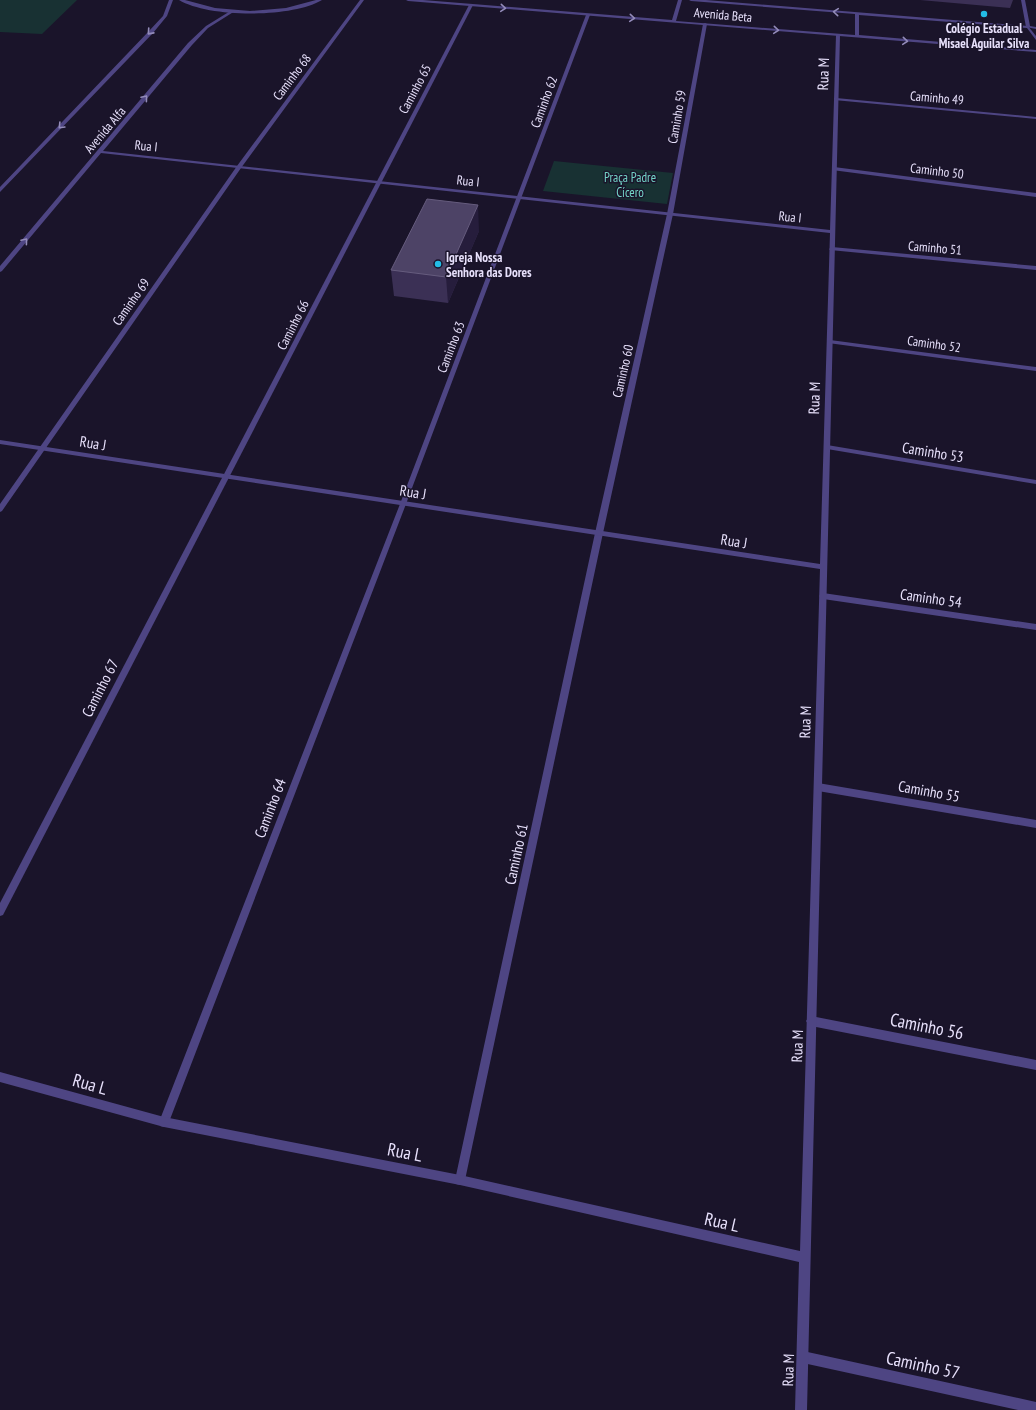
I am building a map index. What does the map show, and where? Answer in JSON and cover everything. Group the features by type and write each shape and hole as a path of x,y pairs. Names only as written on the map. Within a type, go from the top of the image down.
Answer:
{"street":[{"path":"0,190 151,32 165,16 171,0"},
{"path":"181,0 197,6 233,11 261,11 288,8 320,0"},
{"name":"Caminho 68","path":"239,167 362,0"},
{"name":"Avenida Beta","path":"408,0 1036,52"},
{"path":"674,22 680,0"},
{"name":"Avenida Beta","path":"691,0 721,1 1036,28"},
{"path":"1023,0 1028,27 1036,38"},
{"name":"Caminho 65","path":"379,182 471,5"},
{"name":"Avenida Alfa","path":"0,270 101,152 190,44 207,27 233,11"},
{"path":"857,13 857,37"},
{"name":"Caminho 62","path":"520,198 588,15"},
{"name":"Caminho 59","path":"670,214 705,24"},
{"name":"Rua M","path":"801,1410 838,35"},
{"name":"Caminho 49","path":"836,99 1036,118"},
{"name":"Rua I","path":"101,152 833,232"},
{"name":"Caminho 69","path":"0,509 239,167"},
{"name":"Caminho 50","path":"834,169 1036,195"},
{"name":"Caminho 66","path":"226,477 379,182"},
{"name":"Caminho 63","path":"403,504 520,198"},
{"name":"Caminho 60","path":"599,533 670,214"},
{"name":"Caminho 51","path":"832,249 1036,268"},
{"name":"Caminho 52","path":"830,342 1036,369"},
{"name":"Rua J","path":"0,442 823,567"},
{"name":"Caminho 53","path":"827,447 1036,482"},
{"name":"Caminho 67","path":"0,912 226,477"},
{"name":"Caminho 64","path":"164,1122 403,504"},
{"name":"Caminho 61","path":"460,1180 599,533"},
{"name":"Caminho 54","path":"823,596 1036,627"},
{"name":"Caminho 55","path":"818,786 1036,824"},
{"name":"Caminho 56","path":"811,1021 1036,1065"},
{"name":"Rua L","path":"0,1077 164,1122 460,1180 805,1258"},
{"name":"Caminho 57","path":"803,1357 1036,1408"}],"green space":[{"path":"0,0 77,0 42,34 0,32"},
{"name":"Praça Padre Cícero","path":"554,161 673,173 667,204 543,191"}],"building":[{"path":"427,199 478,205 446,277 391,270"}],"place":[{"name":"Colégio Estadual Misael Aguilar Silva","path":"984,14"},
{"name":"Igreja Nossa Senhora das Dores","path":"438,264"}]}
